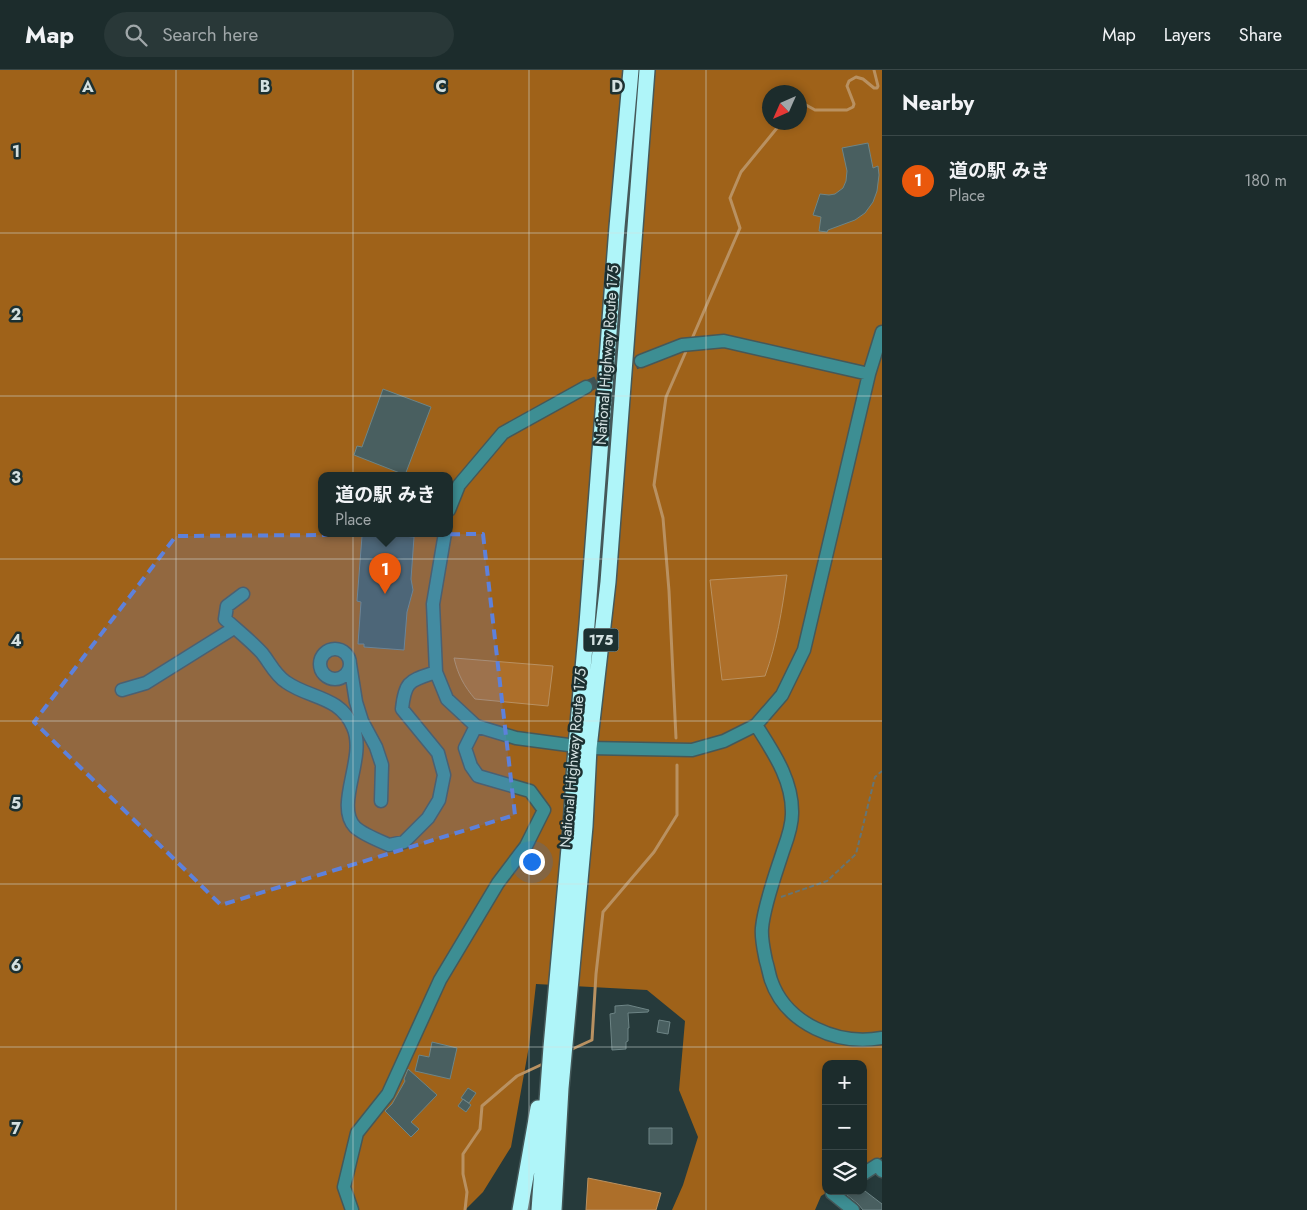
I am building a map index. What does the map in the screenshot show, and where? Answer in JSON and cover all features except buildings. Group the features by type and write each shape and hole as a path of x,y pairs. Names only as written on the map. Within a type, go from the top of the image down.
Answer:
{"highway":[{"name":"National Highway Route 175","path":"554,1210 561,1088 585,826 582,747 587,624 631,70"},
{"name":"National Highway Route 175","path":"539,1210 551,1047 571,826 608,582 647,70"},
{"path":"520,1210 541,1088 551,1047"}],"street":[{"path":"444,537 433,604 436,672 447,699 476,726 516,738 582,747 692,750 724,741 756,725 782,695 804,650 869,374 882,332"},
{"path":"641,362 682,345 724,341 869,374"},
{"path":"453,500 459,485 503,433 586,387"},
{"path":"243,594 227,606 226,619 261,652 275,672 286,683 343,710 354,728 358,750 348,801 348,815 356,828 389,845 404,842 428,818 439,800 444,775 438,753 402,710 404,690 415,679 436,672"},
{"path":"122,690 146,683 234,628"},
{"path":"350,664 343,676 333,678 324,674 320,666 322,657 328,651 338,649 346,654 352,668 356,702 362,721 376,747 382,765 381,801"},
{"path":"318,697 328,677"},
{"path":"756,725 778,760 789,790 792,815 788,836 762,928 764,950 771,981 783,1002 800,1019 823,1033 850,1040 882,1038"},
{"path":"352,1210 344,1187 357,1133 388,1094 440,980 498,883 526,846 544,810 530,791 478,776 471,766 464,748 476,726"},
{"path":"867,1171 877,1165 882,1171"},
{"path":"834,1195 853,1210"}],"path":[{"path":"769,898 778,898 827,881 856,854 875,777 882,771"}],"highlighted area":[{"path":"483,534 515,815 221,905 34,722 176,536"}],"shaded area":[{"path":"0,70 882,70 882,1157 867,1166 867,1060 822,1060 823,1195 815,1210 672,1210 683,1185 698,1137 679,1090 685,1021 647,990 536,984 529,1046 511,1147 483,1192 465,1210 0,1210"},
{"path":"787,575 776,639 765,676 722,680 710,580"},
{"path":"454,658 553,666 548,706 475,699 462,680"},
{"path":"588,1178 661,1193 656,1210 586,1210"}],"waterway":[{"path":"807,106 815,110 847,110 853,107 854,104 847,86 849,81 856,77 877,88 874,70"},
{"path":"691,341 740,228 730,198 741,172 775,130"},
{"path":"676,738 669,591 663,518 654,485 666,397 687,349"},
{"path":"568,1051 592,1040 596,974 603,912 654,852 677,815 677,765"},
{"path":"465,1210 467,1192 463,1174 463,1154 480,1129 482,1106 517,1076 545,1063"}],"tunnel":[{"path":"586,387 641,361"}],"place":[{"name":"道の駅 みき","path":"385,594"}]}
